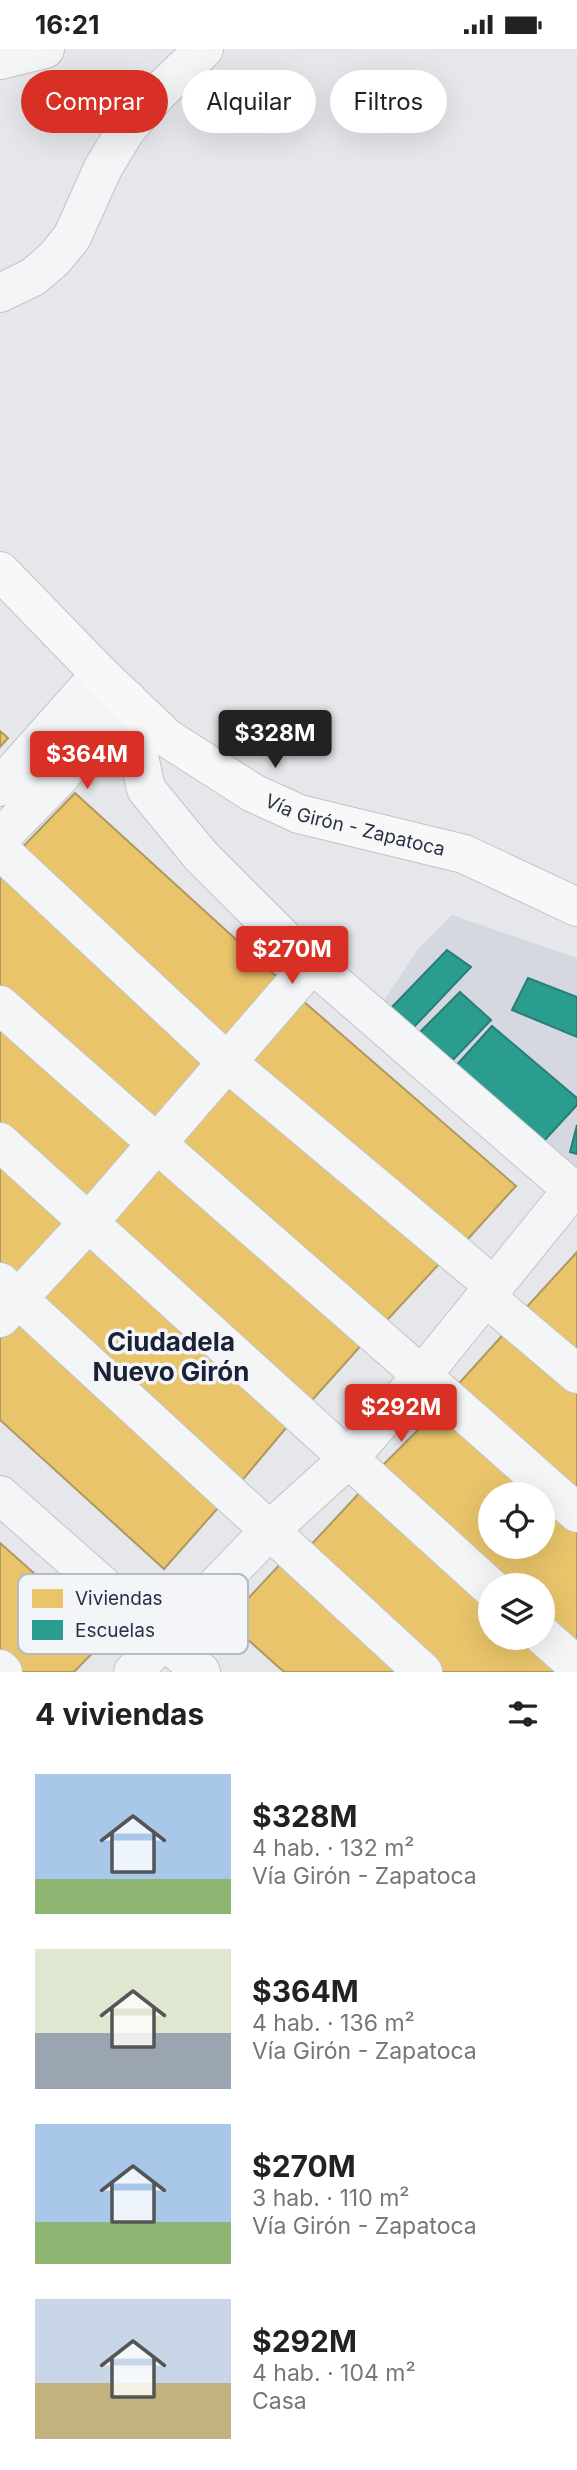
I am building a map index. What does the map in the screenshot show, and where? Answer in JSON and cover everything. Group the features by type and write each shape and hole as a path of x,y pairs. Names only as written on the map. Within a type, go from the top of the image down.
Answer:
{"main road":[{"name":"Vía Girón - Zapatoca","path":"0,571 167,738 253,793 299,814 464,854 577,907"}],"street":[{"path":"0,60 45,49"},
{"path":"0,293 33,277 54,259 72,237 103,167 126,130 159,92 204,49"},
{"path":"0,787 114,687"},
{"path":"0,838 57,780 114,687"},
{"path":"114,687 146,789 201,856 285,940 574,1192 423,1374 349,1458 269,1531 228,1574"},
{"path":"0,850 228,1063 490,1292 577,1374"},
{"path":"312,964 88,1223 6,1299 269,1531 423,1672"},
{"path":"0,1005 156,1144 423,1374 577,1513"},
{"path":"0,1142 478,1576"},
{"path":"0,1495 90,1574"},
{"path":"555,1648 577,1670"},
{"path":"133,1672 152,1654"},
{"path":"181,1654 201,1672"}],"shaded area":[{"path":"452,915 577,958 577,1179 381,1005 418,949"}],"building: Viviendas":[{"path":"0,731 8,738 0,747"},
{"path":"75,793 285,984 229,1051 13,857"},
{"path":"0,875 214,1063 155,1129 0,989"},
{"path":"295,994 516,1186 457,1251 242,1065"},
{"path":"0,1018 143,1145 86,1209 0,1133"},
{"path":"231,1078 439,1264 377,1331 171,1145"},
{"path":"154,1155 365,1341 305,1408 100,1223"},
{"path":"0,1160 70,1223 11,1289 0,1280"},
{"path":"83,1235 291,1422 234,1490 23,1302"},
{"path":"577,1252 577,1359 524,1310"},
{"path":"11,1317 225,1500 164,1569 0,1420 0,1330"},
{"path":"510,1327 577,1386 577,1503 555,1482 453,1390"},
{"path":"438,1410 521,1482 478,1482 478,1559 555,1559 555,1511 577,1530 577,1649 555,1630 555,1573 491,1573 376,1472"},
{"path":"365,1487 478,1586 478,1650 549,1650 574,1672 442,1672 307,1549"},
{"path":"0,1543 35,1574 18,1574 18,1654 91,1654 74,1672 8,1672 0,1665"},
{"path":"285,1559 413,1672 284,1672 248,1640 248,1599"}],"building: Escuelas":[{"path":"447,950 471,967 414,1027 391,1008"},
{"path":"528,978 577,997 577,1037 512,1010"},
{"path":"460,992 491,1020 453,1060 418,1034"},
{"path":"492,1026 577,1098 577,1105 542,1143 454,1068"},
{"path":"577,1125 577,1154 570,1152"}],"district":[{"name":"Ciudadela Nuevo Girón","path":"171,1356"}]}
